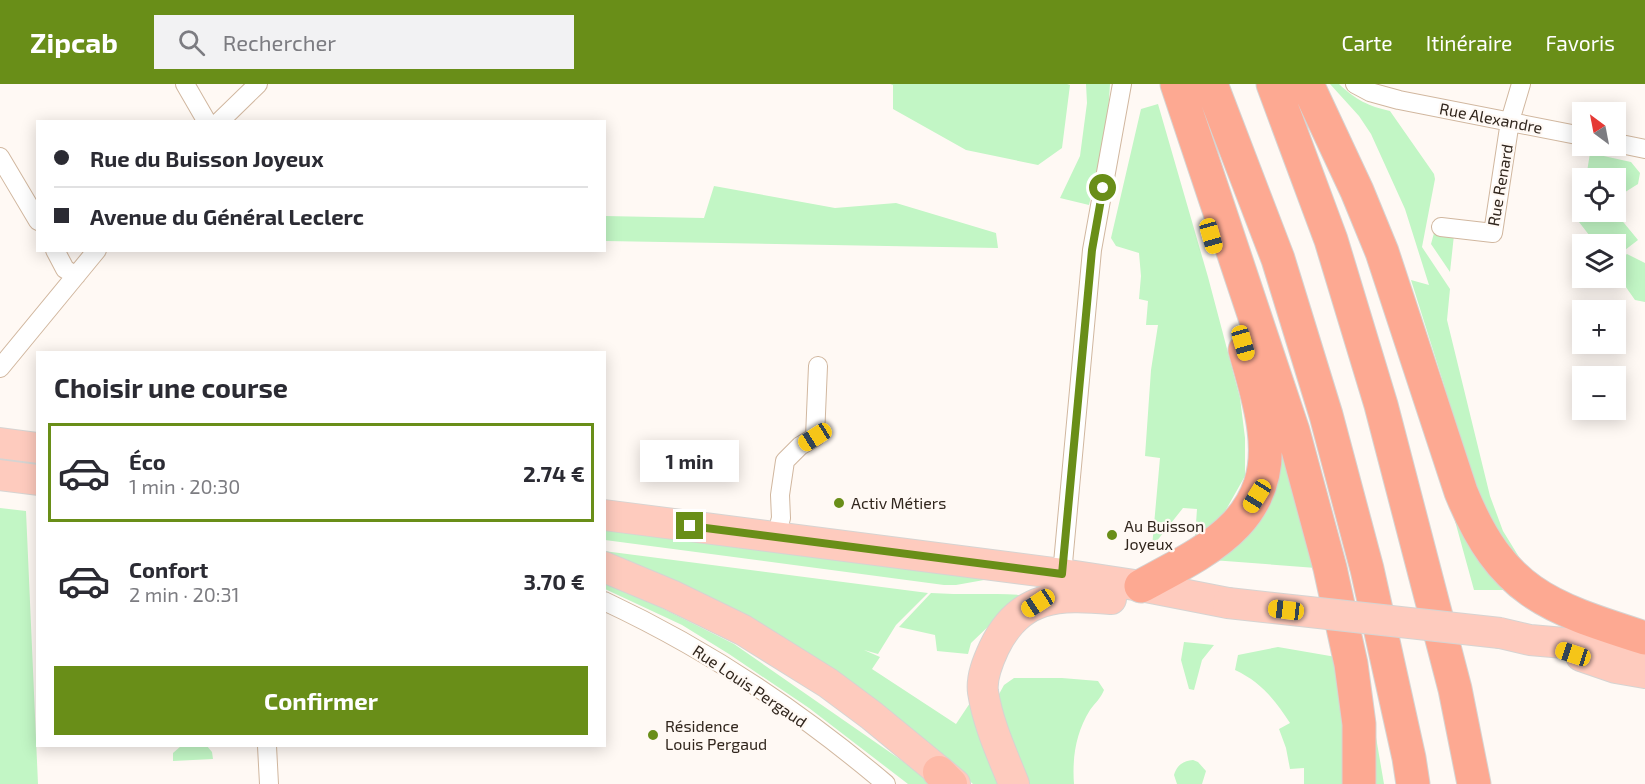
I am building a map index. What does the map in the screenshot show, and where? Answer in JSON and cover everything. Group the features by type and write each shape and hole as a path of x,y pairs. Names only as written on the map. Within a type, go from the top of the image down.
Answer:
{"highway":[{"path":"1141,586 1176,567 1229,532 1247,513 1257,496 1266,458 1264,430 1257,395 1201,198 1164,84"},
{"path":"1177,84 1293,431 1330,568 1351,664 1359,724 1359,784"},
{"path":"1211,84 1278,259 1326,415 1367,569 1413,784"},
{"path":"1274,84 1331,240 1381,405 1455,689 1474,784"},
{"path":"1306,84 1357,191 1382,252 1461,492 1484,539 1510,574 1528,590 1575,616 1645,638"}],"main road":[{"path":"0,443 36,447"},
{"path":"0,475 36,480"},
{"path":"606,515 1062,574 1222,602 1500,633 1530,640 1616,668 1645,673"},
{"path":"606,568 671,595 743,630 828,683 871,715 948,780"},
{"path":"1014,784 992,730 983,690 985,669 1000,635 1014,618 1038,603 1053,598 1086,597 1203,608 1222,602"},
{"path":"1530,640 1645,650"}],"street":[{"path":"185,84 206,120"},
{"path":"221,120 258,84"},
{"path":"1062,574 1092,250 1122,84"},
{"name":"Rue Alexandre","path":"1355,84 1370,92 1399,100 1572,134"},
{"path":"1510,121 1521,84"},
{"name":"Rue Renard","path":"1441,227 1493,233 1510,121"},
{"path":"1626,145 1645,149"},
{"path":"0,157 36,218"},
{"path":"55,252 65,269 76,276"},
{"path":"0,368 95,252"},
{"path":"776,537 781,518 780,495 785,461 800,446 815,437 818,366"},
{"name":"Rue Louis Pergaud","path":"606,602 640,618 723,665 847,752 886,784"},
{"path":"267,747 269,784"}],"green space":[{"path":"890,84 1070,85 1062,148 1038,165 966,150 893,109 893,85"},
{"path":"1086,84 1110,84 1107,131 1089,205 1060,198 1080,156 1087,103"},
{"path":"1330,84 1339,84 1363,102 1390,111 1434,174 1422,247 1450,289 1447,320 1490,496 1503,531 1524,565 1496,536 1461,451 1444,385 1411,280 1429,285 1405,209 1371,134 1359,116"},
{"path":"1158,104 1240,398 1245,438 1245,476 1223,515 1195,538 1197,509 1183,508 1152,547 1160,458 1145,456 1151,370 1158,325 1146,325 1148,301 1139,299 1141,276 1139,253 1116,246 1111,238 1141,109"},
{"path":"1590,156 1604,156 1631,162 1640,173 1638,184 1626,192 1626,168 1588,168"},
{"path":"714,186 835,208 896,203 996,233 998,248 606,241 606,216 704,218"},
{"path":"1579,222 1623,222 1638,240 1626,249 1626,234 1588,234"},
{"path":"1434,233 1454,235 1450,272 1431,244"},
{"path":"1626,255 1645,263 1645,302 1635,300 1626,287"},
{"path":"1275,425 1316,568 1212,560"},
{"path":"0,508 26,511 38,784 0,784"},
{"path":"1452,510 1475,555 1491,575 1515,590 1474,590"},
{"path":"606,526 1045,583 1042,589 1039,586 1002,580 944,585 606,540"},
{"path":"606,551 928,593 896,625 878,654 864,650 880,657 872,669 956,724 972,700 1003,784 973,784 932,748 606,557"},
{"path":"606,584 634,594 734,644 914,769 931,784 908,784 809,708 682,625 606,589"},
{"path":"931,593 1021,595 971,643 968,654 937,651 935,635 899,627"},
{"path":"1184,642 1214,645 1202,660 1194,690 1189,689 1181,660"},
{"path":"1278,647 1336,657 1343,702 1346,784 1304,784 1304,768 1290,769 1279,729 1290,723 1267,692 1235,670 1238,655"},
{"path":"1014,678 1098,681 1104,690 1085,718 1078,736 1074,755 1074,784 1025,784 998,696 1004,685"},
{"path":"1370,702 1384,784 1371,784"},
{"path":"180,747 208,747 212,752 213,759 173,761 173,753"},
{"path":"1193,760 1206,771 1202,784 1177,784 1174,775 1179,766"}],"place":[{"name":"Activ Métiers","path":"839,503"},
{"name":"Au Buisson Joyeux","path":"1112,535"},
{"name":"Résidence Louis Pergaud","path":"653,735"}],"route":[{"path":"690,526 1062,574 1092,250 1103,188"}]}
